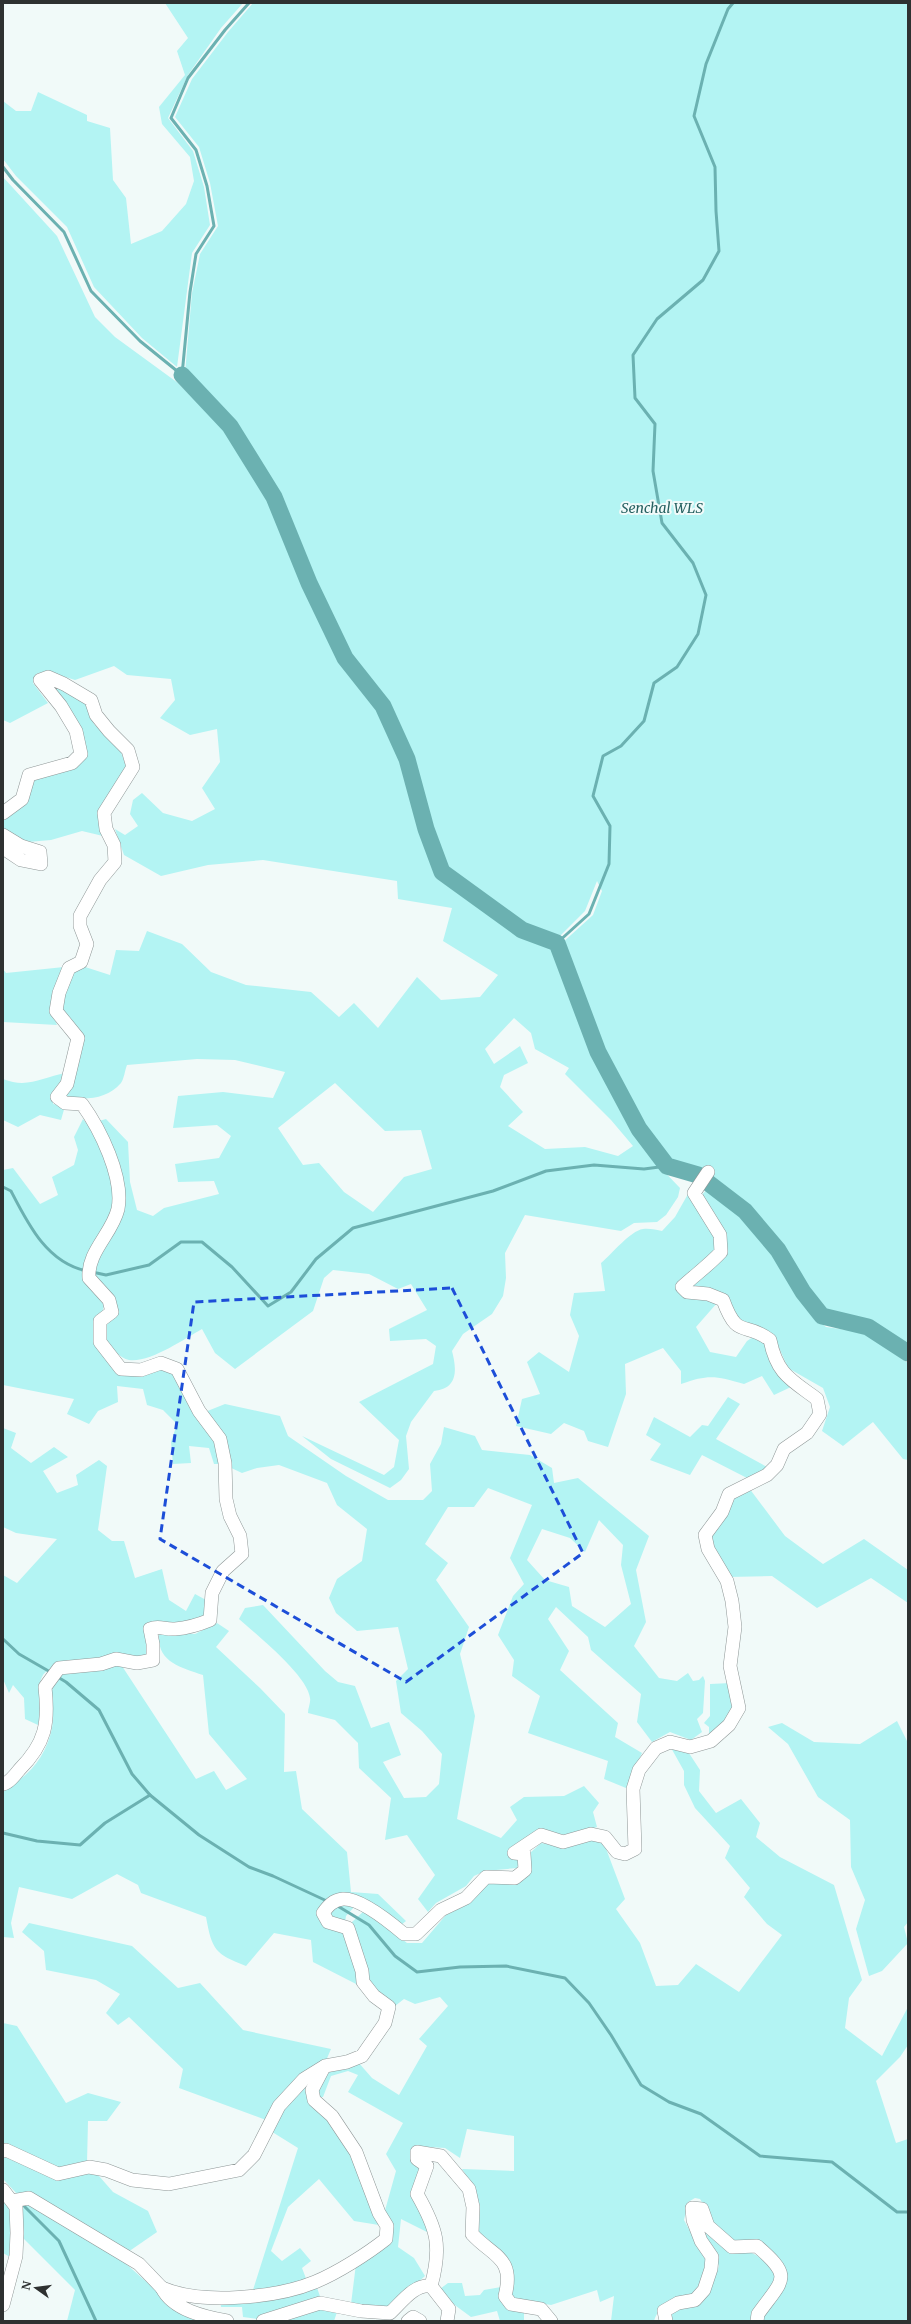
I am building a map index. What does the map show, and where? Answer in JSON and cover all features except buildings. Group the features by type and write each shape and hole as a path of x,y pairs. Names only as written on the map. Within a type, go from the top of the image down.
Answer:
{"street":[{"path":"3,813 22,799 29,775 72,764 80,754 76,731 61,706 40,680 48,677 64,684 90,700 96,715 109,731 128,750 133,767 104,813 106,829 114,845 114,862 100,880 80,916 80,926 87,944 81,962 68,968 59,994 56,1012 78,1038 67,1084 57,1097 65,1103 82,1104 94,1122 109,1151 117,1185 118,1209 88,1267 89,1278 109,1300 112,1312 100,1321 100,1342 121,1369 141,1370 161,1363 177,1369 199,1411 220,1439 225,1463 226,1499 230,1516 240,1536 242,1554 224,1571 212,1593 210,1620 193,1627 173,1629 157,1626 150,1629 153,1644 153,1660 137,1663 116,1659 102,1664 59,1668 45,1687 47,1707 46,1730 30,1759 3,1784"},
{"path":"3,835 21,846 40,852 41,864 21,860 3,848"},
{"path":"3,2151 6,2150 22,2156 58,2174 89,2167 106,2170 132,2180 169,2184 239,2170 254,2155 279,2106 304,2079 325,2066 347,2062 362,2056 385,2023 388,2007 374,1996 363,1982 362,1971 348,1928 328,1922 323,1913 330,1904 344,1899 364,1906 384,1917 404,1934 416,1934 441,1910 466,1898 486,1877 515,1878 524,1870 524,1854 514,1853 541,1835 563,1842 591,1834 605,1837 617,1852 625,1854 635,1848 633,1789 639,1770 656,1748 670,1742 690,1747 711,1741 729,1725 739,1708 730,1666 735,1627 732,1601 727,1581 708,1549 705,1535 722,1512 729,1494 767,1475 777,1465 784,1449 807,1433 820,1414 817,1399 784,1374 774,1358 770,1340 761,1333 743,1330 731,1320 723,1300 708,1294 687,1292 682,1288 708,1267 721,1252 720,1234 694,1193 708,1172"},
{"path":"162,2288 176,2294 198,2298 250,2297 284,2290 314,2282 326,2277 374,2249 386,2239 387,2226 379,2213 356,2152 332,2116 314,2100 312,2090 325,2066"},
{"path":"431,2286 438,2242 433,2224 416,2194 427,2166 417,2159 417,2152 441,2156 468,2189 473,2206 472,2234 481,2244 498,2255 505,2265 508,2283 505,2296 511,2304 541,2309 551,2321"},
{"path":"3,2190 16,2207 16,2256 3,2305"},
{"path":"12,2201 29,2198 138,2264 162,2288 165,2294 192,2312 227,2321"},
{"path":"666,2321 664,2311 678,2303 695,2300 700,2295 704,2290 711,2269 712,2257 701,2241 693,2220 692,2208 702,2209 708,2226 732,2247 757,2246 773,2260 781,2272 781,2281 758,2314 757,2321"},
{"path":"263,2321 320,2303 361,2311 390,2313 411,2293 422,2285 431,2286 449,2309 447,2321"},
{"path":"408,2321 413,2317 420,2321"}],"highlighted area":[{"path":"452,1288 583,1553 406,1682 160,1539 194,1302"}],"green space":[{"path":"165,3 243,3 221,28 188,75 168,118 193,151 204,187 210,225 192,253 177,367 142,338 94,287 67,227 16,176 3,159 3,101 16,111 31,111 38,92 87,115 87,121 110,128 113,180 126,198 131,244 162,231 186,204 194,181 190,157 162,124 159,107 185,75 177,51 188,38"},
{"name":"Senchal WLS","path":"253,3 908,3 908,1348 869,1322 823,1312 781,1246 747,1207 698,1170 669,1162 641,1125 600,1049 561,944 593,915 602,891 597,881 585,911 557,939 522,928 443,869 428,827 410,755 389,703 349,656 314,582 279,495 232,422 185,373 192,293 200,254 218,226 210,183 199,147 175,117 192,79 228,32"},
{"path":"3,177 57,236 95,317 115,337 178,383 224,430 269,499 304,585 341,661 378,710 402,762 420,831 439,880 520,935 554,948 596,1059 655,1162 680,1188 678,1197 666,1215 657,1222 634,1223 621,1231 525,1215 505,1253 506,1278 503,1296 492,1314 463,1334 452,1351 455,1371 452,1382 448,1387 434,1391 411,1422 406,1436 409,1469 401,1480 390,1488 331,1459 302,1436 384,1475 394,1467 399,1440 359,1402 433,1364 436,1346 426,1339 390,1341 389,1329 427,1310 411,1284 398,1289 369,1274 333,1270 324,1278 313,1311 235,1369 215,1353 202,1329 157,1354 137,1360 129,1360 122,1357 105,1342 105,1327 114,1317 116,1302 94,1277 93,1266 123,1207 99,1121 106,1119 128,1142 130,1182 137,1210 153,1216 164,1208 219,1194 214,1181 178,1182 175,1164 219,1158 231,1136 217,1125 173,1128 178,1096 223,1092 273,1098 285,1072 235,1060 197,1059 127,1065 121,1083 108,1093 93,1098 61,1096 81,1036 59,1009 72,970 82,966 110,975 116,950 139,951 147,931 182,944 211,972 246,985 311,992 339,1017 354,1003 378,1028 417,977 441,1000 480,997 498,975 443,941 452,908 398,899 397,881 263,860 208,865 161,876 124,855 115,829 125,835 138,826 130,814 133,800 142,793 163,813 192,821 215,809 202,788 220,762 217,729 190,735 160,718 175,700 171,679 127,675 114,666 75,680 46,671 36,674 33,683 48,703 10,723 3,720","holes":["514,1018 531,1033 535,1049 569,1068 565,1074 611,1120 633,1146 618,1156 585,1147 545,1149 508,1126 523,1112 500,1087 504,1075 528,1063 520,1046 494,1064 485,1049","335,1083 385,1131 421,1130 432,1169 404,1177 373,1212 344,1192 319,1163 303,1165 278,1128"]},
{"path":"46,682 58,687 87,705 94,724 121,752 126,766 103,836 82,831 51,840 28,842 11,835 3,828 3,817 31,780 83,756"},
{"path":"64,967 52,1012 57,1025 3,1022 3,969 6,973"},
{"path":"66,1073 53,1095 53,1104 65,1106 61,1120 40,1115 18,1127 3,1120 3,1079 12,1082 28,1083"},
{"path":"83,1119 97,1136 106,1155 112,1186 112,1210 84,1264 83,1279 104,1305 102,1314 94,1320 95,1337 99,1349 106,1360 119,1371 161,1369 176,1376 215,1439 221,1464 214,1464 209,1448 189,1446 191,1463 173,1464 171,1442 177,1424 163,1410 147,1405 143,1389 117,1386 118,1402 98,1411 89,1424 67,1414 74,1399 3,1385 3,1170 13,1168 40,1204 58,1195 52,1177 74,1165 78,1150 74,1137"},
{"path":"708,1188 742,1215 774,1253 816,1319 826,1327 869,1333 884,1347 908,1363 908,1460 903,1459 873,1422 843,1446 822,1431 830,1407 823,1388 788,1368 773,1334 761,1327 742,1324 726,1297 688,1289 725,1252 722,1227 712,1210 701,1196"},
{"path":"688,1194 716,1235 714,1254 680,1283 717,1303 696,1327 710,1352 736,1357 747,1341 756,1335 767,1341 791,1387 774,1395 762,1376 744,1384 726,1379 706,1377 681,1384 681,1371 663,1348 625,1364 626,1394 608,1447 588,1441 584,1431 564,1423 551,1434 516,1426 522,1399 540,1394 527,1362 539,1352 569,1372 579,1336 570,1315 574,1293 605,1291 601,1263 632,1234 643,1229 662,1231 675,1217"},
{"path":"728,1397 740,1404 716,1439 769,1468 747,1478 702,1455 690,1475 650,1460 661,1444 646,1435 654,1417 690,1437 702,1425 708,1426"},
{"path":"225,1404 280,1416 288,1436 346,1476 388,1500 423,1500 432,1491 430,1464 441,1444 444,1427 475,1436 482,1450 530,1455 552,1468 554,1483 578,1478 649,1536 636,1570 646,1622 634,1646 659,1678 677,1681 688,1673 693,1681 699,1680 703,1676 705,1681 703,1713 697,1719 702,1732 691,1740 670,1732 652,1742 637,1722 641,1694 591,1650 588,1637 556,1607 548,1619 569,1651 560,1670 618,1723 615,1737 642,1753 626,1788 604,1779 608,1761 528,1733 540,1696 512,1676 514,1660 498,1635 513,1596 524,1584 510,1558 532,1505 488,1488 474,1507 448,1507 425,1544 448,1563 436,1580 469,1627 460,1654 475,1716 457,1819 501,1838 517,1820 510,1807 524,1797 564,1796 584,1786 599,1803 593,1812 597,1827 569,1835 547,1833 516,1858 519,1863 517,1868 485,1871 474,1876 466,1886 436,1903 428,1912 418,1899 435,1875 407,1835 385,1840 391,1798 359,1768 358,1743 335,1720 308,1713 310,1698 307,1689 300,1678 280,1656 239,1619 245,1608 263,1605 325,1671 338,1682 355,1686 371,1728 389,1722 401,1755 383,1762 404,1798 426,1797 439,1784 442,1754 422,1731 401,1713 396,1681 408,1669 398,1627 357,1631 336,1613 329,1598 337,1579 362,1561 367,1529 337,1505 327,1483 279,1465 257,1468 242,1473 227,1466 205,1412","holes":["599,1520 623,1545 621,1565 631,1604 605,1627 572,1606 569,1587 545,1580 527,1560 542,1529 570,1538 585,1552"]},
{"path":"3,1428 16,1433 11,1448 31,1463 54,1447 68,1457 43,1471 57,1493 78,1485 76,1475 99,1460 107,1466 98,1530 112,1541 124,1541 135,1578 162,1569 169,1600 186,1611 195,1594 206,1600 208,1615 191,1625 160,1623 147,1653 142,1660 88,1660 59,1665 48,1670 42,1677 41,1681 40,1688 42,1707 38,1725 25,1719 24,1698 13,1685 9,1693 3,1679 3,1575 17,1583 57,1539 16,1533 3,1527"},
{"path":"749,1488 785,1536 823,1564 864,1539 908,1570 908,1603 871,1578 817,1608 772,1576 728,1577 712,1548 711,1534 735,1495"},
{"path":"217,1623 229,1631 216,1647 260,1688 285,1714 284,1772 296,1771 302,1809 347,1852 351,1892 378,1894 406,1921 401,1925 385,1913 375,1909 355,1906 346,1916 344,1928 360,1986 313,1962 311,1940 274,1933 246,1966 236,1962 221,1954 213,1944 206,1917 141,1893 138,1885 117,1874 72,1899 19,1887 11,1923 14,1938 3,1937 3,1788 12,1784 29,1772 46,1747 50,1738 53,1718 51,1693 53,1687 64,1670 120,1663 196,1779 214,1771 226,1790 247,1779 209,1734 203,1675 171,1662 161,1650 159,1642 159,1632 195,1634"},
{"path":"731,1683 737,1707 709,1738 709,1727 704,1723 710,1716 710,1684"},
{"path":"897,1721 908,1743 908,1922 904,1927 908,1943 882,1971 869,1976 856,1929 865,1900 851,1867 850,1820 818,1797 788,1744 768,1727 782,1723 814,1742 860,1744"},
{"path":"670,1746 687,1750 700,1770 699,1791 716,1813 741,1799 760,1823 756,1837 780,1857 834,1885 862,1980 849,1998 845,2028 882,2056 908,2007 908,2045 900,2057 876,2081 896,2143 908,2139 908,2321 759,2321 783,2264 738,2244 721,2233 712,2224 700,2199 695,2198 688,2202 684,2220 705,2259 705,2273 695,2294 665,2305 660,2309 654,2321 611,2321 614,2296 600,2302 597,2290 551,2305 511,2298 511,2264 502,2252 479,2232 480,2206 474,2187 462,2169 514,2171 514,2136 467,2129 460,2158 445,2148 413,2146 410,2154 421,2167 421,2211 429,2233 401,2219 398,2247 414,2258 425,2276 388,2309 351,2304 356,2264 391,2244 392,2225 384,2214 396,2171 386,2154 403,2123 348,2092 358,2075 348,2071 331,2076 323,2097 319,2097 318,2088 331,2070 358,2062 372,2078 399,2095 427,2046 419,2039 448,2006 440,1997 415,2004 404,1999 395,2006 387,2001 367,1980 365,1957 352,1931 352,1922 365,1910 407,1943 422,1943 446,1915 464,1906 490,1882 518,1884 528,1874 530,1853 541,1843 562,1847 595,1838 605,1846 625,1899 616,1909 640,1943 656,1986 678,1985 696,1964 739,1992 782,1935 767,1924 744,1897 750,1888 725,1858 730,1846 695,1808 684,1785 684,1771"},
{"path":"29,1923 132,1946 178,1988 200,1983 243,2030 331,2049 325,2063 266,2120 179,2088 183,2069 129,2017 118,2025 106,2013 120,1994 96,1980 46,1970 44,1951 22,1932"},
{"path":"3,2023 17,2026 66,2103 88,2093 121,2102 107,2121 88,2121 87,2163 57,2170 3,2148"},
{"path":"306,2080 309,2089 355,2154 385,2226 354,2221 319,2179 288,2207 271,2251 282,2261 300,2248 311,2261 302,2268 307,2281 252,2293 298,2148 269,2130 283,2107"},
{"path":"3,2154 40,2169 92,2168 113,2192 148,2211 157,2232 128,2252 19,2196 3,2179"},
{"path":"3,2195 12,2210 10,2257 3,2253"},
{"path":"32,2202 100,2244 181,2310 204,2321 67,2321 75,2290 23,2238 21,2210"},
{"path":"697,2217 706,2232 756,2255 769,2264 777,2276 753,2321 669,2321 668,2313 713,2282 719,2266 715,2255 706,2243"},
{"path":"448,2283 462,2283 465,2296 480,2295 484,2290 501,2287 524,2312 524,2321 500,2321 497,2311 471,2317 452,2303 440,2289"},
{"path":"316,2285 321,2299 257,2319 243,2317 242,2307 221,2307 220,2299"},
{"path":"321,2306 337,2312 334,2321 277,2321"}],"waterway":[{"path":"182,375 190,292 196,254 214,226 207,186 196,150 171,118 188,78 225,30 249,3"},
{"path":"557,943 589,914 609,864 610,826 593,796 603,756 621,746 644,721 654,683 677,667 698,634 706,595 693,563 662,523 653,471 655,424 635,398 633,355 657,319 703,280 719,251 715,167 694,116 706,64 728,9 733,3"},
{"path":"3,167 13,180 64,232 91,291 140,341 182,375"},
{"path":"182,375 230,426 274,497 309,583 345,658 383,706 407,759 426,829 442,872 522,930 557,943 598,1052 639,1129 667,1166 698,1175 745,1211 778,1250 803,1292 822,1316 868,1327 908,1353"},
{"path":"92,1272 106,1275 149,1265 181,1242 202,1242 232,1267 268,1306 291,1292 316,1259 353,1228 493,1191 546,1171 594,1165 644,1169 667,1166"},
{"path":"3,1187 11,1191 32,1229 50,1251 73,1267 87,1271"},
{"path":"3,1639 19,1654 52,1673"},
{"path":"56,1676 66,1682 99,1710 132,1774 150,1795 199,1835 249,1867 273,1876 329,1902"},
{"path":"3,1833 37,1841 80,1845 105,1823 150,1795"},
{"path":"336,1905 369,1925 395,1956 417,1972 460,1967 506,1966 565,1978 589,2003 611,2035 641,2085 669,2102 701,2114 760,2156 832,2162 897,2212 908,2212"},
{"path":"22,2204 59,2241 96,2321"}]}
